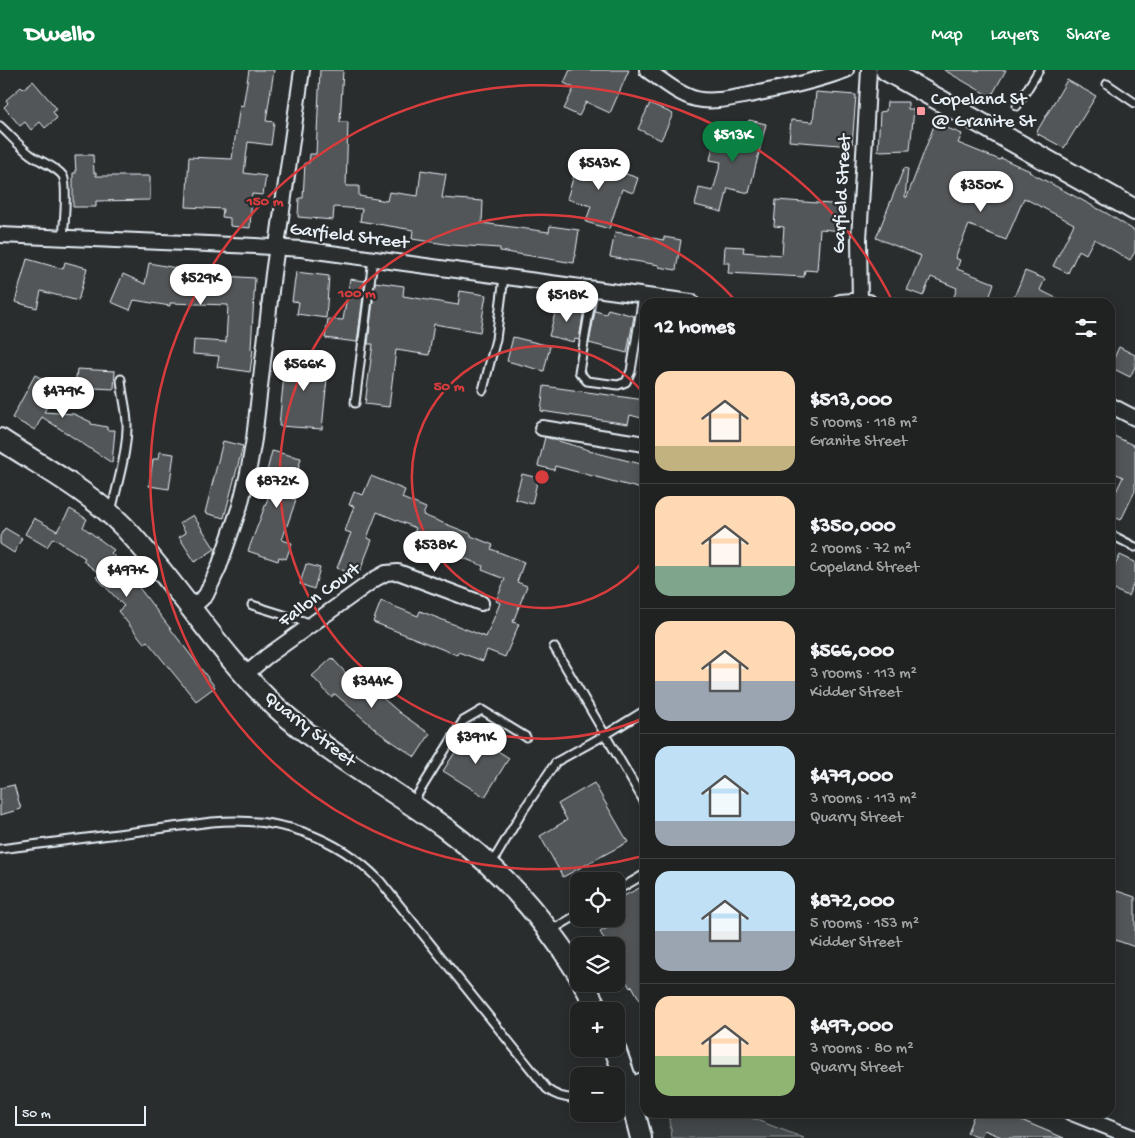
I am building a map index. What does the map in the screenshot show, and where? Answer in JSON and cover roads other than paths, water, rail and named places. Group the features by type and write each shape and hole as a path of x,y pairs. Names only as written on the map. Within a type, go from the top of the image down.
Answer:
{"main road":[{"path":"886,70 1134,207"},
{"name":"Quarry Street","path":"0,439 86,496 111,515 145,552 245,675 276,707 315,739 459,838 490,866 528,905 550,931 570,961"},
{"path":"618,1057 631,1084 641,1138"}],"street":[{"path":"191,609 206,595 215,578 244,491 254,439 276,247 302,70"},
{"path":"647,70 680,93 708,100 726,99 792,87 846,70"},
{"name":"Garfield Street","path":"863,298 859,239 869,70"},
{"name":"Garfield Street","path":"0,235 276,247 373,258 659,298"},
{"path":"1115,408 1135,418"},
{"path":"542,428 640,443"},
{"name":"Fallon Court","path":"245,675 266,657 375,579 392,572 404,574 480,603"},
{"path":"1085,1118 1135,1138"}],"lane":[{"path":"1017,106 1039,70"},
{"path":"1107,84 1135,102"},
{"path":"0,126 29,154 55,169 63,177 65,187 63,238"},
{"path":"355,404 373,258"},
{"path":"483,390 496,339 504,277"},
{"path":"593,289 579,372 587,381 618,385 626,382 631,371 640,315"},
{"path":"111,515 124,455 127,430 127,410 121,379"},
{"path":"1115,536 1135,546"},
{"path":"252,605 314,624"},
{"path":"554,647 640,794"},
{"path":"412,805 463,721 482,710 526,737"},
{"path":"490,866 524,809 556,762 606,735 640,714"},
{"path":"0,849 227,820 267,822 293,828 317,837 353,856 380,881 547,1090 553,1094 570,1098"},
{"path":"625,886 640,877"},
{"path":"550,931 570,919"}],"place":[{"name":"Copeland St @ Granite St","path":"921,111"}]}
